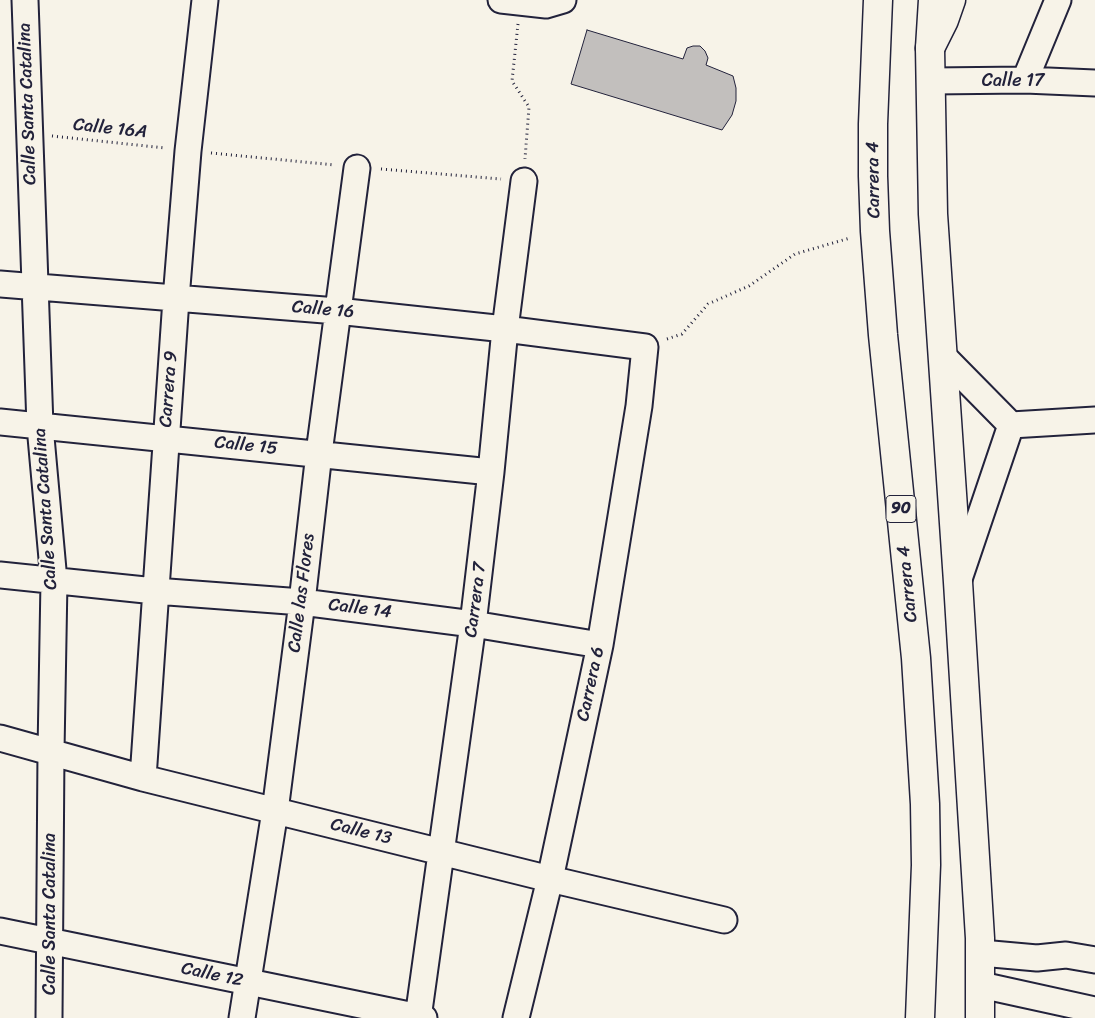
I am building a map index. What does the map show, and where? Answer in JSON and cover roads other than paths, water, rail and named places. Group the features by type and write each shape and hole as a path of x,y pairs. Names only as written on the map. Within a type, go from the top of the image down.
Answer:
{"main road":[{"name":"Carrera 4","path":"878,0 873,124 876,231 883,335 916,658 922,737 926,865 920,1018"},
{"path":"933,0 930,48 933,214 980,945 980,1018"},
{"path":"930,48 944,20 951,0"}],"street":[{"name":"Calle Santa Catalina","path":"26,0 40,426 54,581 49,1018"},
{"name":"Carrera 9","path":"144,778 176,299 188,151 205,0"},
{"path":"511,2 546,5 563,0"},
{"path":"1025,80 1058,0"},
{"name":"Calle 17","path":"931,81 1025,80 1095,83"},
{"name":"Calle las Flores","path":"242,1018 275,811 337,311 357,168"},
{"name":"Carrera 7","path":"420,1018 440,851 473,624 491,472 505,329 524,181"},
{"name":"Calle 16","path":"0,284 337,311 505,329 645,347"},
{"name":"Carrera 6","path":"516,1018 550,880 600,645 639,406 645,347"},
{"path":"943,356 1011,426 1095,420"},
{"name":"Calle 15","path":"0,422 491,472"},
{"path":"958,582 1011,426"},
{"name":"Calle 14","path":"0,576 155,591 302,602 473,624 600,645"},
{"name":"Calle 13","path":"0,738 144,778 275,811 550,880 724,920"},
{"name":"Calle 12","path":"0,931 420,1018"},
{"path":"980,945 1037,958 1066,955 1095,960"},
{"path":"981,985 1041,1008 1095,1010"}]}
